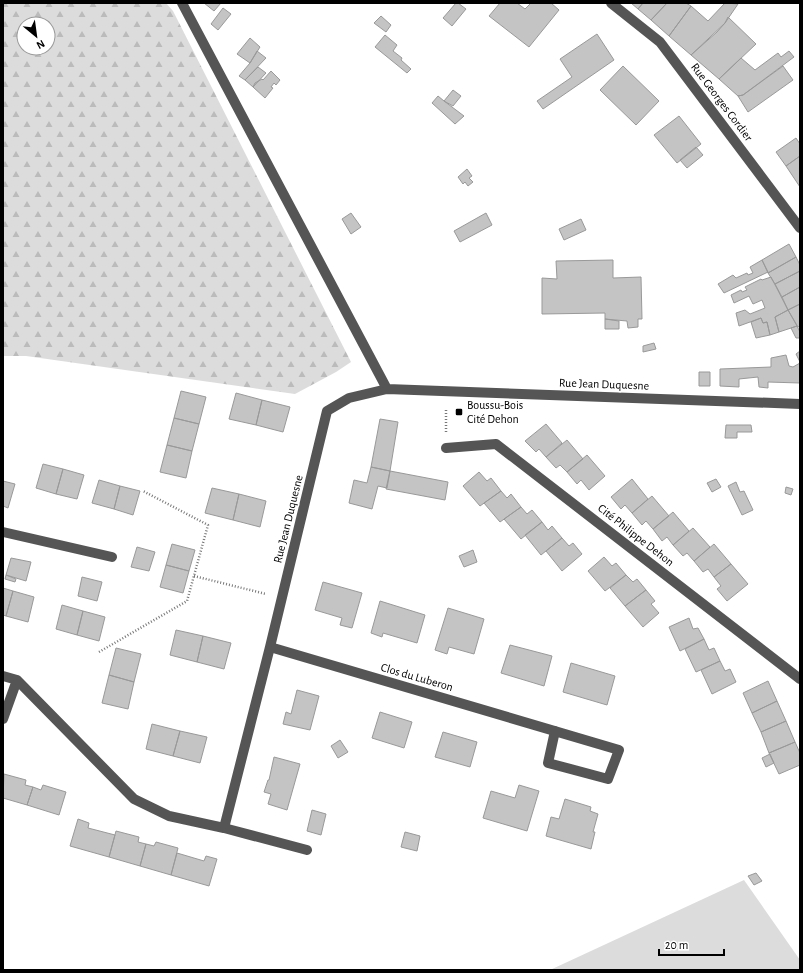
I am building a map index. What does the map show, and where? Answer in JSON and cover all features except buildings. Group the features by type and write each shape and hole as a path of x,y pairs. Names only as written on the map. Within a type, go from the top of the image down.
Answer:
{"street":[{"path":"182,3 387,389"},
{"name":"Rue Georges Cordier","path":"611,3 660,42 800,228"},
{"name":"Rue Jean Duquesne","path":"224,828 270,647 327,411 349,398 387,389 800,404"},
{"name":"Cité Philippe Dehon","path":"446,448 496,444 800,679"},
{"path":"3,532 112,557"},
{"name":"Clos du Luberon","path":"270,647 555,731 619,750 608,779 548,764 555,731"},
{"path":"3,676 17,680 134,799 169,816 224,828 307,850"},
{"path":"3,719 17,680"}],"path":[{"path":"446,408 446,417"},
{"path":"99,652 187,601 208,525 143,491"},
{"path":"194,576 282,598"}],"green space":[{"path":"3,3 166,3 173,11 351,362 336,372 295,394 26,356 3,356"},
{"path":"744,880 800,960 800,970 550,970"}],"place":[{"name":"Boussu-Bois Cité Dehon","path":"459,412"}]}
